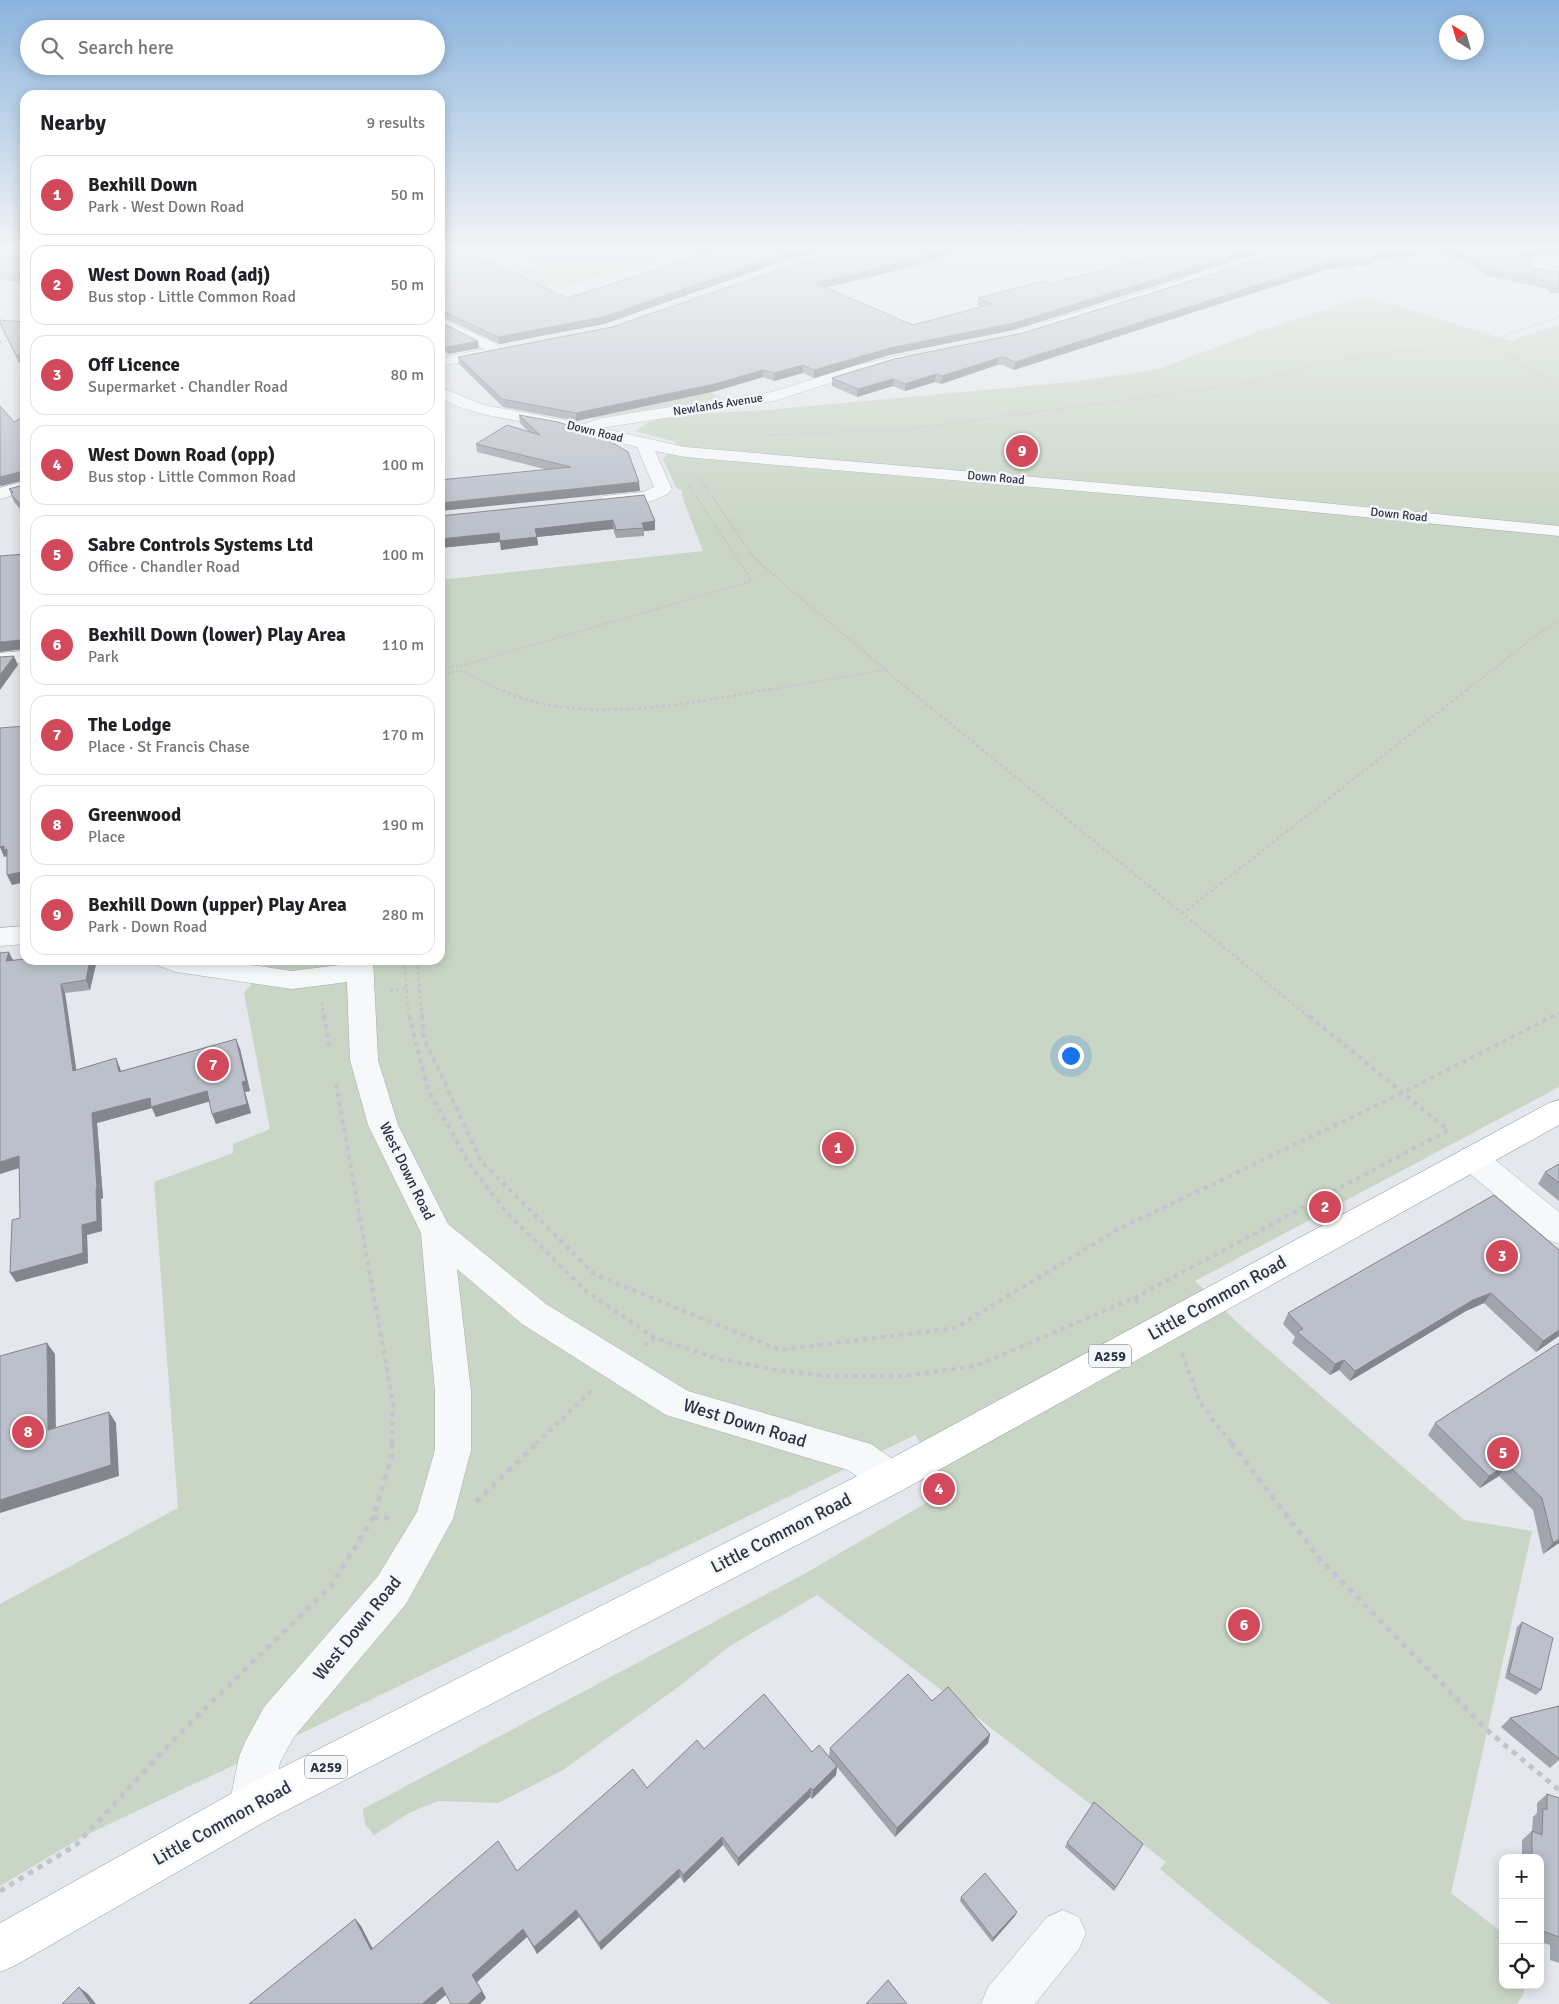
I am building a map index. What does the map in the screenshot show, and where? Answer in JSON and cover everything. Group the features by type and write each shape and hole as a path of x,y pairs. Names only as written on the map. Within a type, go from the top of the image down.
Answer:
{"highway":[{"name":"Little Common Road","path":"0,1949 251,1806 890,1478 1559,1111"}],"street":[{"path":"445,361 501,350 481,342"},
{"name":"Newlands Avenue","path":"586,429 598,424 774,396 859,369 919,356"},
{"name":"Down Road","path":"445,394 462,402 490,410 586,429 688,459 1231,499 1559,531"},
{"name":"Newlands Avenue","path":"618,437 642,421 657,415"},
{"path":"596,502 644,497 657,494 663,489 645,446"},
{"path":"0,494 20,488"},
{"path":"0,659 20,657"},
{"path":"0,937 20,935"},
{"path":"183,965 292,980 317,977 360,966"},
{"name":"West Down Road","path":"251,1806 260,1757 279,1722 392,1590 434,1519 453,1450 453,1392 437,1233 383,1125 372,1088 364,1060 360,966"},
{"path":"1472,1158 1559,1231"},
{"name":"West Down Road","path":"437,1233 534,1314 679,1404 858,1456 890,1478"},
{"path":"1005,2004 1063,1934"}],"path":[{"path":"767,435 902,430 1244,384 1314,365 1391,352 1499,343 1509,356 1559,387"},
{"path":"404,965 408,1012 428,1090 470,1166 507,1212 587,1292 655,1338 716,1358 769,1369 828,1376 903,1376 976,1366 1134,1298 1448,1130 885,670 755,559 688,459 679,471 752,581 461,666 445,668"},
{"path":"1182,914 1532,639 1559,621"},
{"path":"445,673 462,671 506,693 555,707 613,709 677,705 885,670"},
{"path":"417,965 424,1038 481,1161 594,1274 780,1350 955,1328 1119,1229 1402,1092 1559,1013"},
{"path":"317,977 331,1055"},
{"path":"0,1891 76,1844 178,1735 330,1586 373,1518 391,1459 393,1403 335,1074"},
{"path":"1134,1298 1181,1351 1200,1403 1318,1558 1488,1731 1559,1790"},
{"path":"373,1518 459,1519 616,1366 655,1338"}],"green space":[{"path":"1232,342 1559,342 1559,1087 1195,1281 1242,1327 1464,1520 1532,1531 1451,1893 1499,1930 1499,1989 1524,1989 1524,1993 1517,2004 1331,2004 1225,1923 1160,1869 1166,1862 817,1595 730,1646 681,1685 563,1770 498,1803 438,1801 411,1812 374,1835 365,1824 363,1809 804,1574 950,1489 915,1435 325,1722 84,1836 0,1886 0,1604 178,1508 154,1182 233,1153 233,1144 270,1129 244,993 267,965 445,965 445,579 703,551 682,496 682,490 677,489 663,459 676,442 635,431 649,422 691,414 767,410 1080,381 1158,369"},
{"path":"667,369 721,398 595,418 570,416"}],"building":[{"path":"9,342 20,342 20,355 16,355"},
{"path":"445,342 475,342 447,347"},
{"path":"537,342 922,342 890,348 814,370 803,365 774,373 763,370 715,384 576,413 502,399 458,357"},
{"path":"981,342 1080,342 1015,362 1004,357 998,358 942,376 936,374 905,384 893,379 858,389 832,378 894,359"},
{"path":"0,406 14,422 20,419 20,472 0,477"},
{"path":"519,415 558,422 601,436 628,452 639,482 445,502 445,480 571,467 476,444 507,425 540,435"},
{"path":"20,486 20,504 11,494 13,492 9,489"},
{"path":"644,495 655,521 642,523 644,528 616,530 613,520 535,529 537,537 500,541 499,533 445,538 445,515"},
{"path":"20,554 20,640 0,642 0,556"},
{"path":"14,656 0,675 0,657"},
{"path":"20,726 20,872 7,875 7,849 4,850 4,846 0,847 0,728"},
{"path":"9,952 6,961 20,960 20,965 89,965 86,980 61,984 73,1071 116,1058 119,1072 236,1039 246,1081 242,1082 247,1104 212,1114 207,1091 151,1107 150,1098 92,1113 97,1221 82,1225 83,1253 10,1273 12,1220 20,1218 19,1156 0,1162 0,953"},
{"path":"1559,1164 1559,1183 1545,1172"},
{"path":"1494,1195 1559,1250 1559,1330 1543,1341 1491,1293 1473,1300 1355,1371 1344,1360 1335,1364 1297,1332 1303,1329 1288,1313"},
{"path":"47,1343 48,1430 109,1412 111,1465 0,1500 0,1356"},
{"path":"1559,1343 1559,1539 1553,1543 1542,1498 1507,1464 1489,1476 1435,1423"},
{"path":"1522,1622 1553,1638 1541,1690 1509,1673"},
{"path":"908,1674 932,1701 948,1687 990,1734 897,1828 830,1748"},
{"path":"764,1694 812,1752 819,1745 837,1766 813,1790 811,1788 738,1858 722,1837 683,1875 679,1869 599,1943 576,1910 534,1947 523,1929 472,1975 482,1991 468,2004 451,2004 442,1987 422,2004 249,2004 355,1919 371,1950 498,1841 517,1871 633,1769 647,1788 697,1740 704,1749"},
{"path":"1559,1706 1559,1759 1510,1718"},
{"path":"1547,1794 1559,1798 1559,1937 1544,1931 1544,1854 1532,1854 1532,1831 1542,1835 1543,1808 1547,1810"},
{"path":"1094,1802 1143,1844 1116,1887 1067,1843"},
{"path":"985,1873 1017,1912 993,1938 961,1897"},
{"path":"888,1980 907,2004 866,2004"},
{"path":"79,1987 91,2004 62,2004"}],"place":[{"name":"Bexhill Down (upper) Play Area","path":"1022,451"},
{"name":"The Lodge","path":"213,1065"},
{"name":"Bexhill Down","path":"838,1148"},
{"name":"West Down Road (adj)","path":"1325,1207"},
{"name":"Off Licence","path":"1502,1256"},
{"name":"Greenwood","path":"28,1432"},
{"name":"Sabre Controls Systems Ltd","path":"1503,1453"},
{"name":"West Down Road (opp)","path":"939,1489"},
{"name":"Bexhill Down (lower) Play Area","path":"1244,1625"}]}
